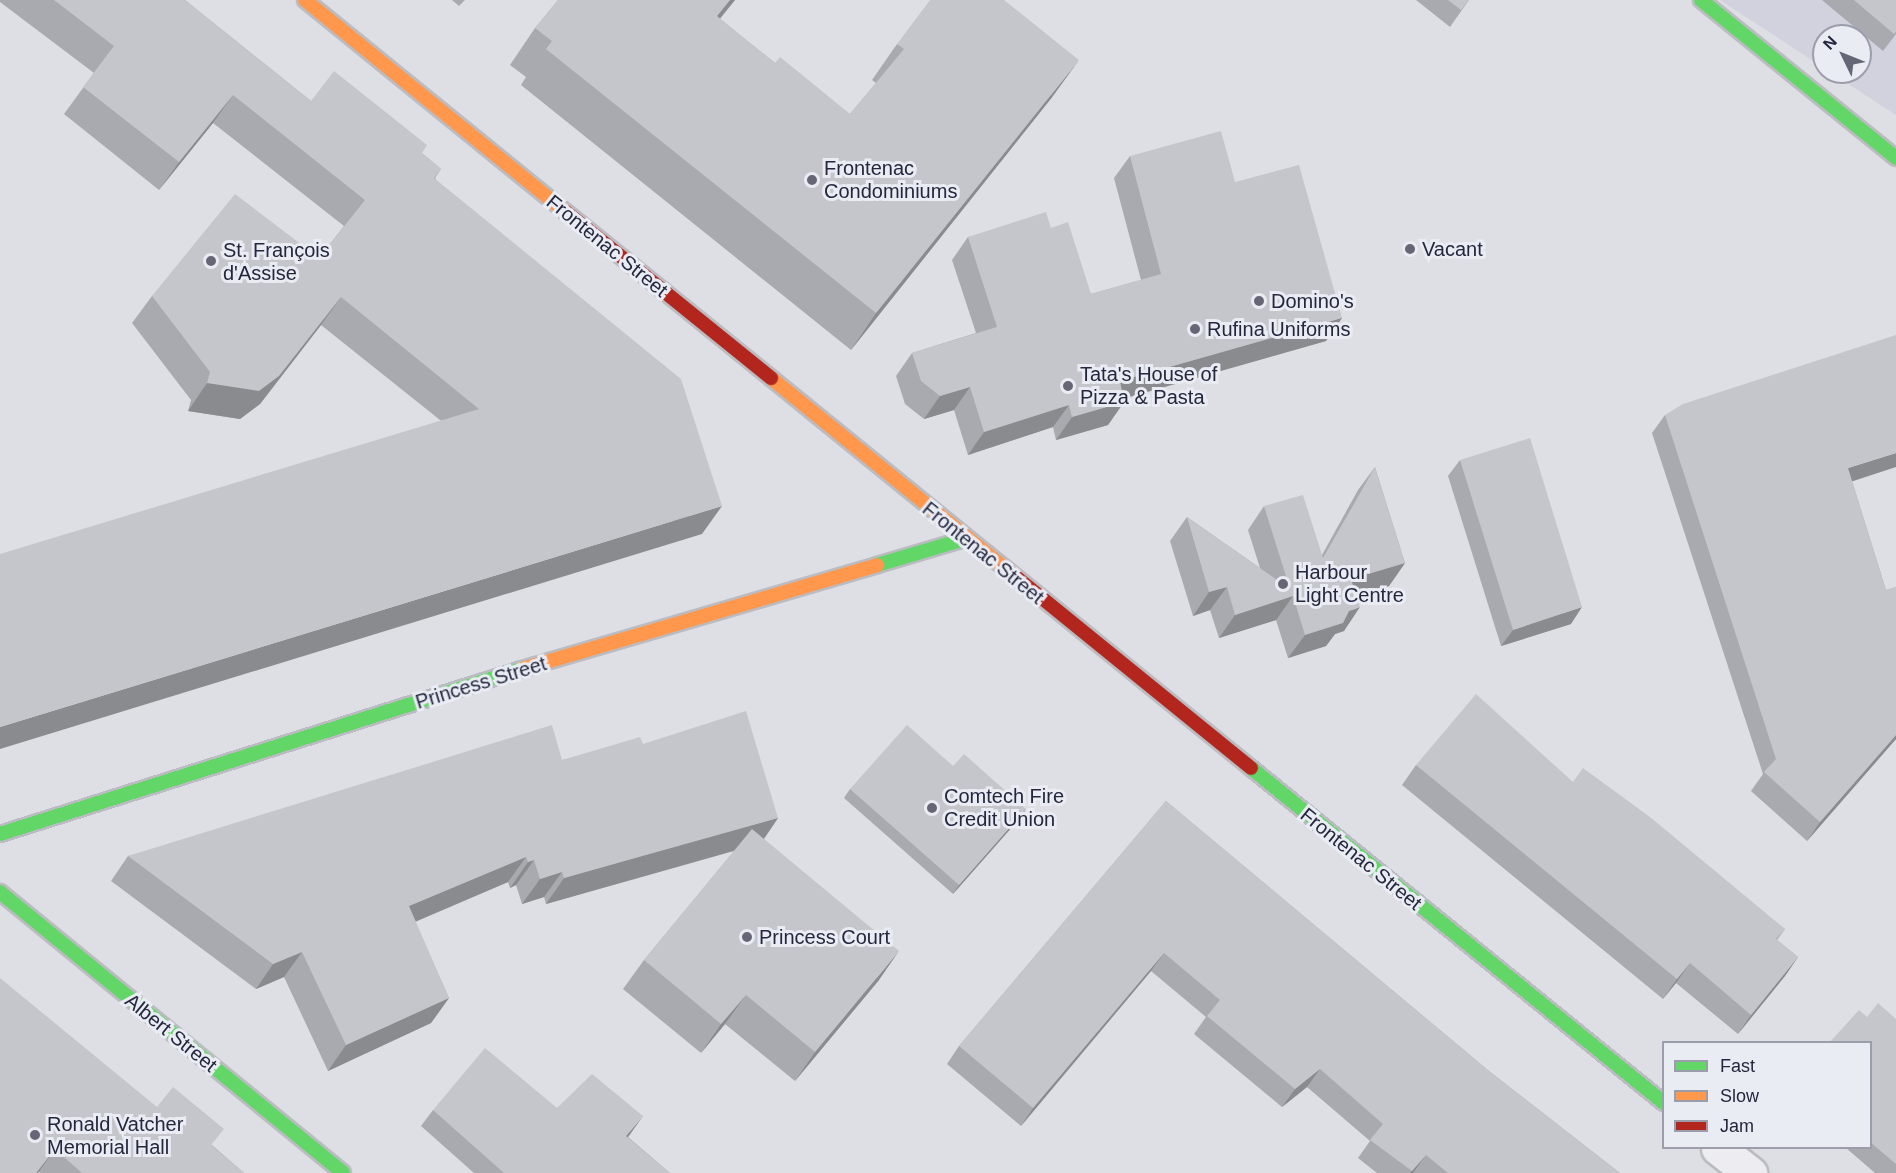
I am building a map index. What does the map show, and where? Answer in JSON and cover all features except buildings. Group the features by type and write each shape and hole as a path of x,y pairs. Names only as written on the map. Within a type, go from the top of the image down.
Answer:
{"street":[{"name":"Frontenac Street","path":"305,0 964,539 1662,1101"},
{"path":"1701,0 1896,158"},
{"name":"Princess Street","path":"0,834 489,679 964,539"},
{"name":"Albert Street","path":"0,892 343,1173"},
{"path":"1719,1149 1750,1173"}],"shaded area":[{"path":"1720,0 1896,0 1896,115 1848,84 1872,84 1872,24 1812,24 1812,60"}],"traffic: fast":[{"path":"1701,0 1896,158"},
{"path":"877,565 965,539"},
{"path":"0,834 522,669"},
{"path":"1251,768 1662,1101"},
{"path":"0,892 343,1173"}],"traffic: slow":[{"path":"305,0 566,212"},
{"path":"771,378 1005,568"},
{"path":"522,669 877,565"}],"traffic: jam":[{"path":"566,212 771,378"},
{"path":"1005,568 1251,768"}],"place":[{"name":"Frontenac Condominiums","path":"812,180"},
{"name":"Vacant","path":"1410,249"},
{"name":"St. François d'Assise","path":"211,261"},
{"name":"Domino's","path":"1259,301"},
{"name":"Rufina Uniforms","path":"1195,329"},
{"name":"Tata's House of Pizza & Pasta","path":"1068,386"},
{"name":"Harbour Light Centre","path":"1283,584"},
{"name":"Comtech Fire Credit Union","path":"932,808"},
{"name":"Princess Court","path":"747,937"},
{"name":"Ronald Vatcher Memorial Hall","path":"35,1135"}]}
